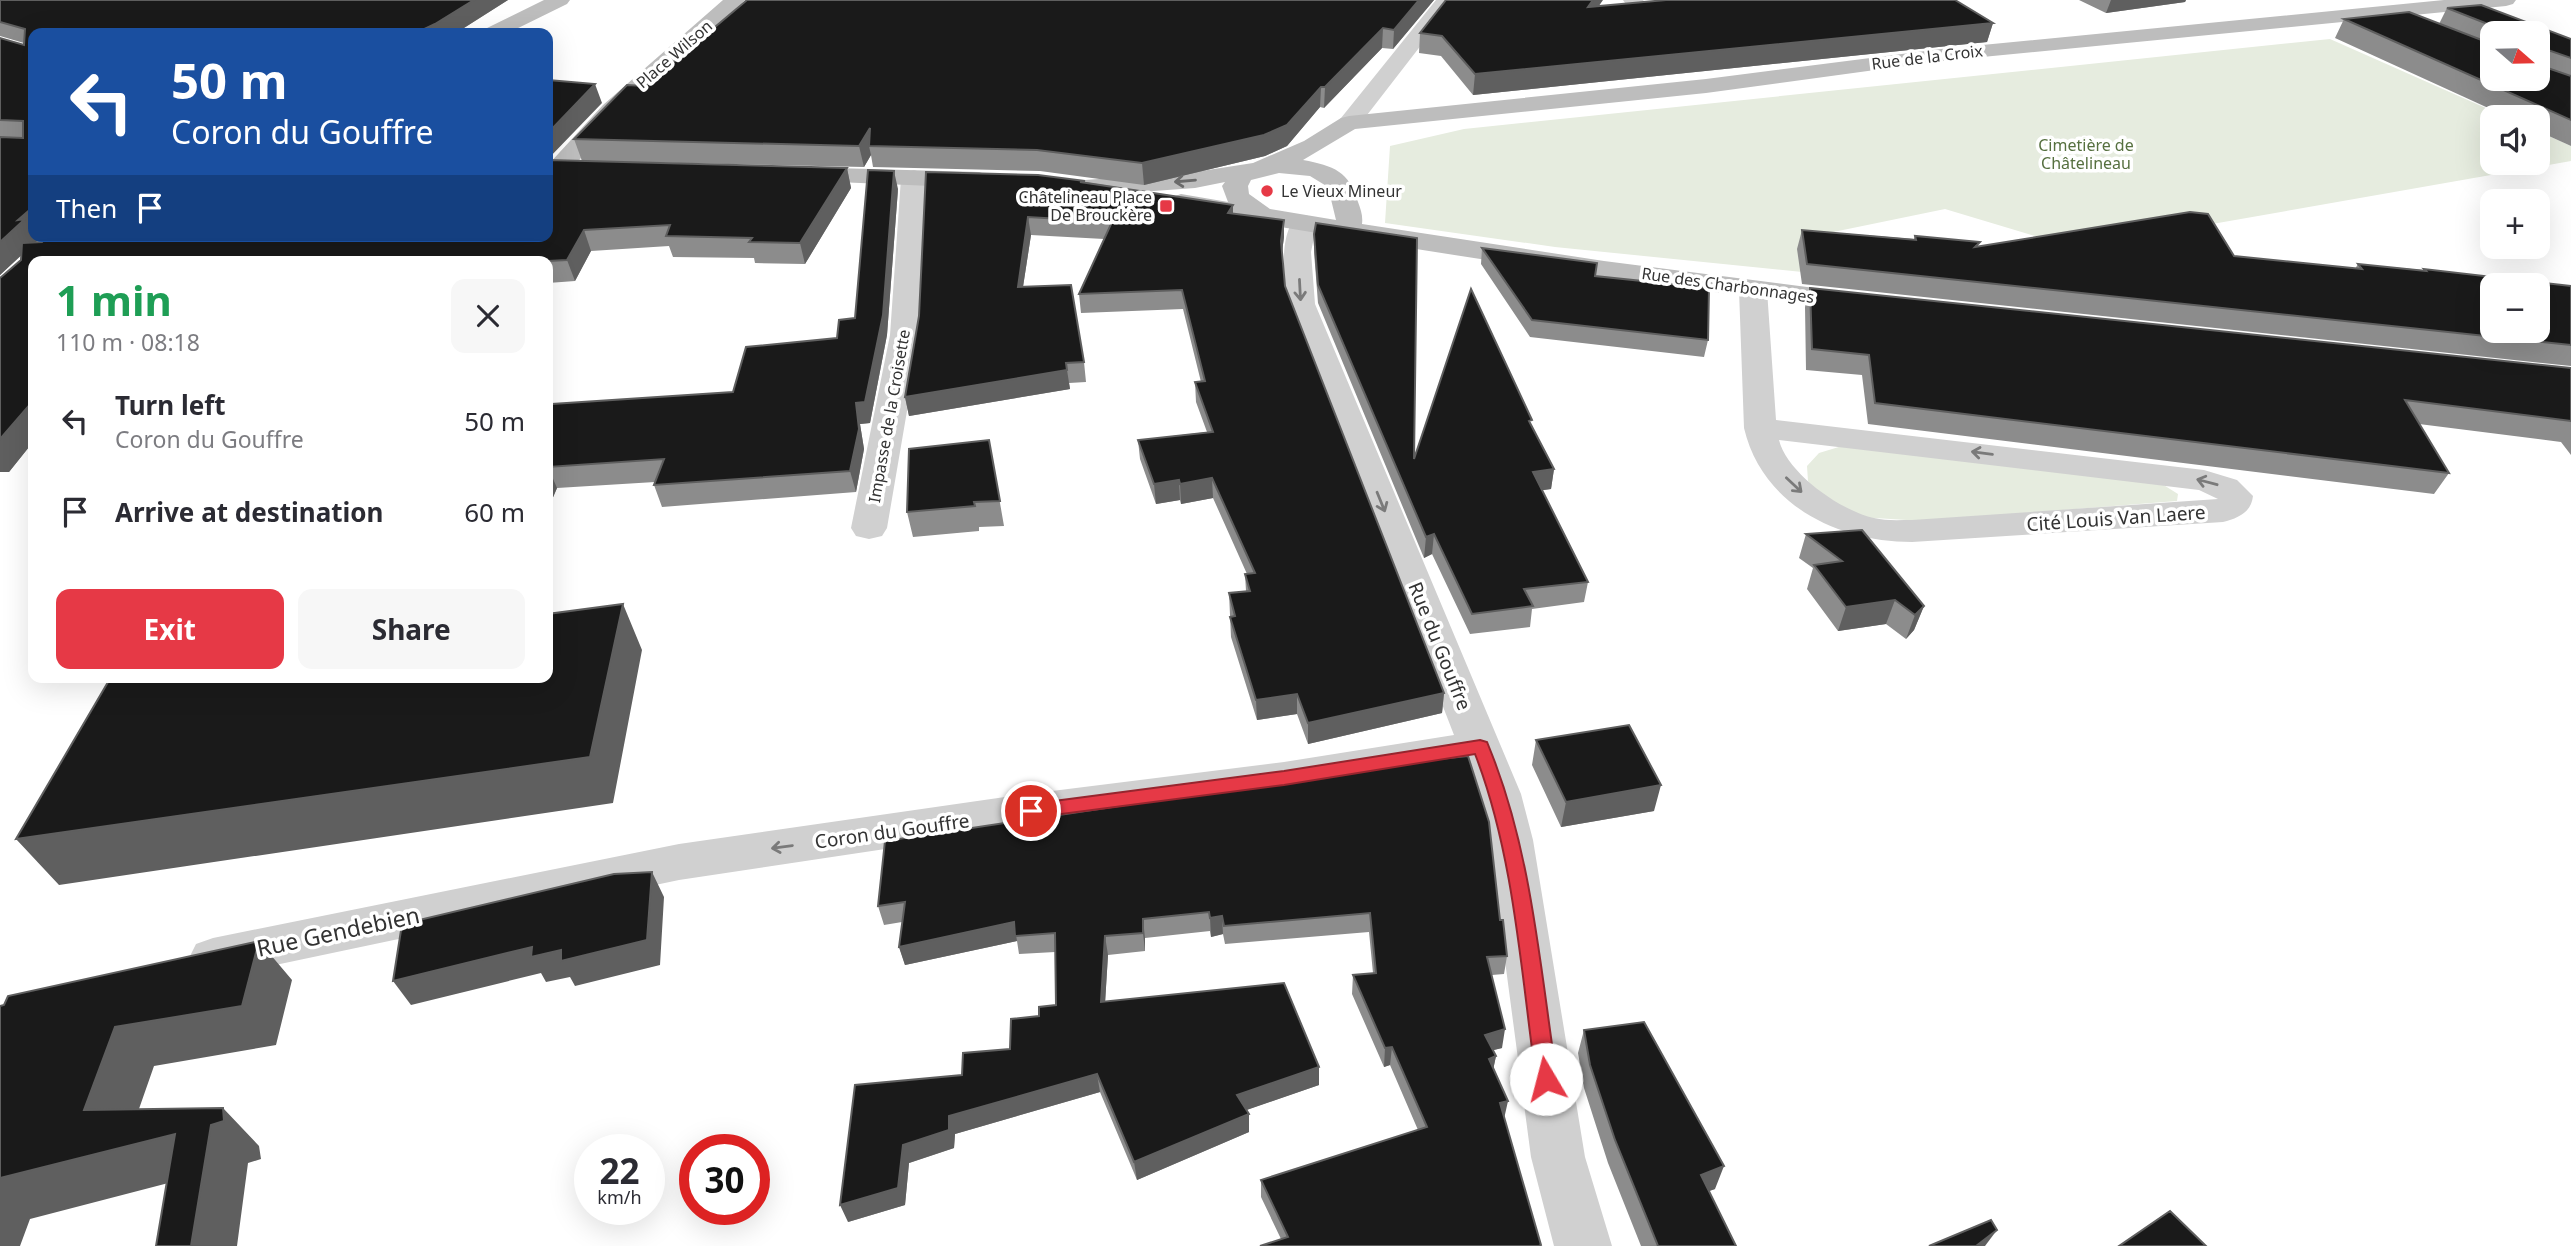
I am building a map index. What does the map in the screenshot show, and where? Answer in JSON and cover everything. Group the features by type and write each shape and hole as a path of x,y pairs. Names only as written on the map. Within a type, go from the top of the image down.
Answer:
{"street":[{"path":"502,28 560,0"},
{"name":"Place Wilson","path":"553,169 611,110 735,0"},
{"path":"1348,230 1350,217 1339,184 1343,137 1349,123 1446,0"},
{"path":"1633,0 1641,12 1774,0"},
{"name":"Rue de la Croix","path":"1349,123 1706,86 1941,55 2506,0"},
{"path":"2378,12 2416,27"},
{"path":"1262,216 1236,194 1235,186 1242,175 1313,146 1349,123"},
{"path":"1261,168 1311,169 1329,176 1339,184"},
{"name":"Rue des Charbonnages","path":"1261,168 1195,180 1073,186 1753,290 1889,304"},
{"path":"553,170 585,170"},
{"path":"779,174 1000,181"},
{"name":"Impasse de la Croisette","path":"869,528 905,335 914,178"},
{"name":"Rue du Gouffre","path":"1304,223 1297,252 1301,304 1499,793 1511,841 1558,1157 1583,1246"},
{"path":"1753,290 1760,428"},
{"name":"Cité Louis Van Laere","path":"1760,428 2204,480 2225,487 2236,496 2235,504 2223,511 2188,514 1912,531 1873,529 1847,522 1820,507 1790,482 1766,450 1760,428"},
{"name":"Coron du Gouffre","path":"679,862 1005,814 1284,778 1480,747"},
{"name":"Rue Gendebien","path":"166,970 217,956 679,862"}],"green space":[{"name":"Cimetière de Châtelineau","path":"2330,39 2480,105 2480,175 2491,175 2075,248 1945,209 1809,237 1812,273 1555,247 1385,223 1390,146 1464,129"},
{"name":"Cimetière de Châtelineau","path":"2550,136 2571,146 2571,161 2550,165"},
{"path":"1842,446 2162,484 2178,494 2177,501 1923,521 1858,517 1817,494 1808,481 1807,466 1819,453"}],"building":[{"path":"0,0 474,0 427,28 28,28 28,211 18,220 25,219 0,242 0,137 23,138 23,121 0,120 0,38 24,45 25,29 0,22"},
{"path":"747,0 1419,0 1394,30 1383,28 1325,87 1321,87 1287,125 1264,135 1142,163 1037,150 869,146 870,128 859,146 574,139 627,85 645,86"},
{"path":"1446,0 1593,0 1588,7 1666,0 1955,0 1993,23 1475,74 1442,36 1420,33"},
{"path":"2481,5 2523,21 2480,21 2447,8"},
{"path":"2409,12 2480,39 2480,80 2344,19"},
{"path":"2550,31 2571,39 2571,58 2550,51"},
{"path":"2550,69 2571,76 2571,120 2550,111 2550,105 2537,105 2506,91 2550,91"},
{"path":"553,80 595,84 553,128"},
{"path":"553,160 847,168 800,243 749,242 752,238 666,236 670,225 584,230 567,260 553,261 553,256 28,256 28,407 0,439 0,278 21,260 22,243 553,242"},
{"path":"868,170 894,171 883,315 865,402 856,403 859,429 850,471 654,485 664,459 553,467 553,404 733,392 746,347 837,338 839,320 855,318"},
{"path":"926,172 1038,175 1085,181 1080,182 1233,205 1228,213 1284,220 1281,241 1285,286 1444,693 1308,723 1297,694 1256,700 1230,617 1235,616 1229,593 1250,591 1245,574 1255,573 1212,478 1180,484 1179,480 1154,484 1138,440 1213,432 1195,382 1205,381 1182,290 1079,294 1112,222 1028,217 1018,287 1071,285 1084,362 1066,363 1067,370 905,397 919,316"},
{"path":"2190,212 2208,214 2234,256 2362,269 2358,264 2480,275 2480,335 1807,264 1802,230 1916,240 1915,236 1980,242 1975,247"},
{"path":"1316,223 1417,238 1414,459 1471,289 1532,420 1529,421 1554,469 1533,472 1588,582 1524,589 1533,606 1472,614 1434,534 1426,537 1318,285 1314,234"},
{"path":"1482,248 1597,263 1595,276 1709,288 1708,340 1532,320"},
{"path":"2550,284 2571,286 2571,345 2550,343"},
{"path":"1810,288 2571,368 2571,421 2405,400 2449,473 1875,403 1869,355 1812,349"},
{"path":"989,440 1000,501 907,512 909,449"},
{"path":"1862,530 1924,606 1915,615 1895,600 1846,607 1814,565 1842,561 1806,534"},
{"path":"623,604 590,757 16,839 107,683 553,683 553,613"},
{"path":"1629,725 1661,785 1566,802 1536,740"},
{"path":"1468,756 1489,822 1500,920 1503,920 1507,956 1487,957 1505,1029 1485,1035 1496,1056 1489,1059 1508,1101 1500,1103 1541,1245 1260,1246 1288,1237 1261,1180 1427,1127 1392,1047 1385,1048 1353,975 1376,973 1370,913 1224,926 1222,916 1210,918 1209,912 1143,919 1143,933 1105,936 1101,1002 1284,983 1319,1067 1237,1095 1249,1114 1134,1162 1097,1074 949,1116 949,1130 903,1145 898,1188 840,1205 855,1085 962,1075 963,1053 1010,1049 1011,1019 1039,1016 1039,1007 1056,1005 1055,933 1015,936 1014,922 899,947 905,902 878,906 885,841 1326,775 1325,771"},
{"path":"652,872 647,940 561,961 561,950 531,957 532,947 393,981 402,924 614,874"},
{"path":"259,941 242,1006 115,1027 84,1110 223,1108 224,1121 211,1125 191,1246 156,1246 175,1134 0,1178 0,1006 4,1005 8,996"},
{"path":"1644,1022 1724,1166 1701,1175 1736,1246 1658,1246 1615,1140 1590,1065 1584,1030"},
{"path":"2170,1211 2206,1246 2119,1246"},
{"path":"1991,1220 1997,1230 1976,1246 1929,1246"}],"place":[{"name":"Le Vieux Mineur","path":"1267,191"},
{"name":"Châtelineau Place De Brouckère","path":"1166,206"}],"route":[{"path":"1031,811 1284,778 1480,747 1499,793 1511,841 1546,1079"}]}
